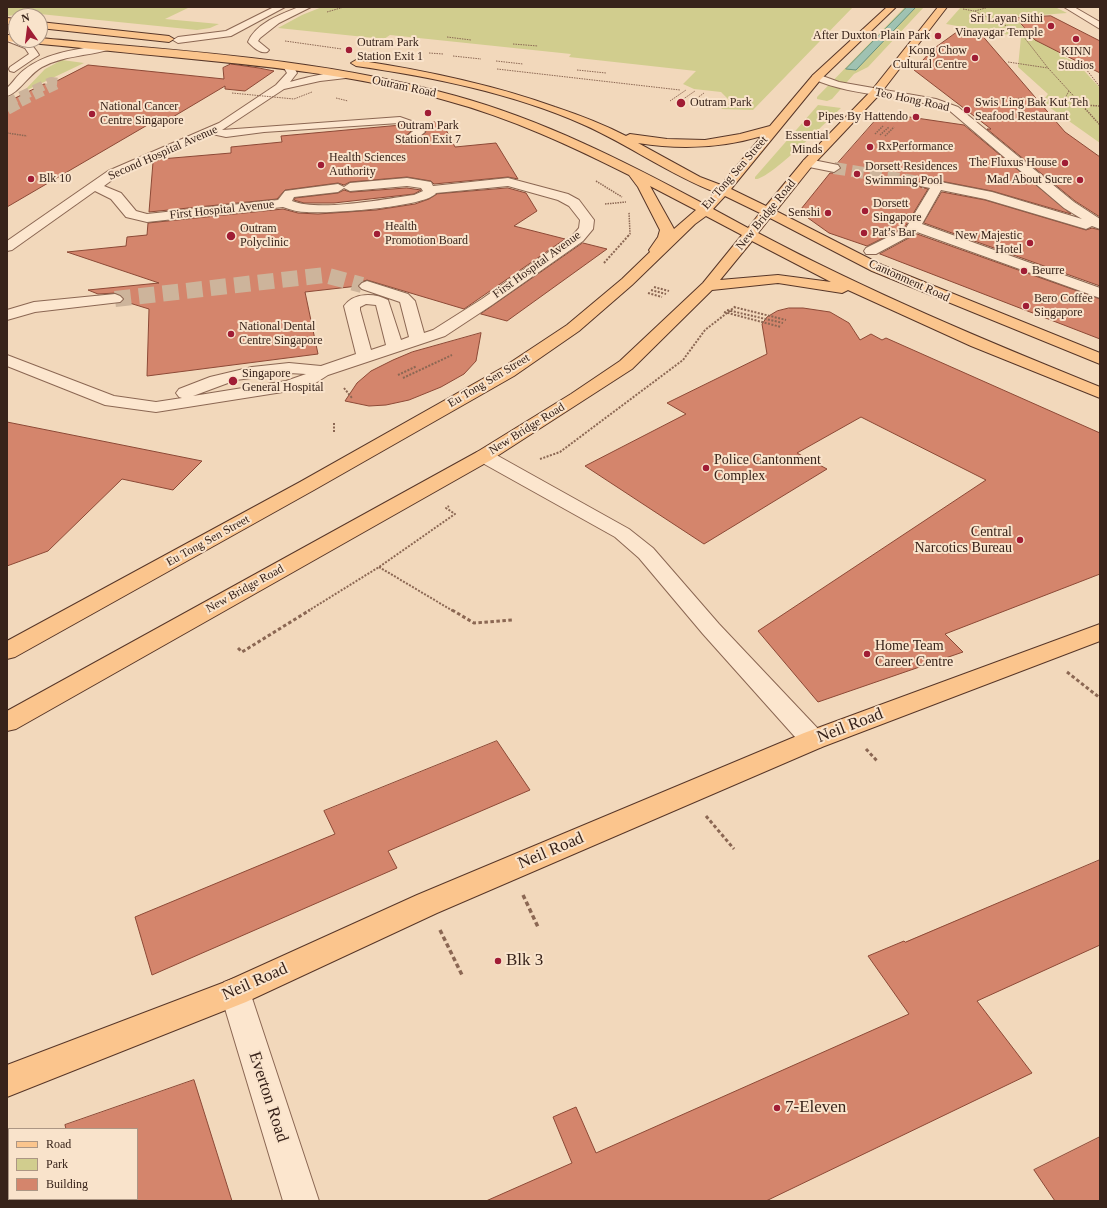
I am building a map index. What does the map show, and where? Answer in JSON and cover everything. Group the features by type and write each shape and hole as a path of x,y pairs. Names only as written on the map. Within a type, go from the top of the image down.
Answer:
{"main road":[{"name":"Eu Tong Sen Street","path":"7,651 307,486 508,372 573,328 627,282 649,259 690,221 705,210 724,191 817,77 892,7"},
{"name":"New Bridge Road","path":"7,722 484,456 577,398 626,365 708,286 767,211 808,163 876,92 943,7"},
{"path":"48,26 223,44"},
{"path":"48,35 71,29"},
{"name":"Outram Road","path":"48,40 106,48 288,66 346,75 442,95 490,110 542,130 634,173 750,234"},
{"path":"244,47 268,50"},
{"name":"Outram Road","path":"342,60 391,68 488,89 525,100 585,121 617,136 696,180 724,191"},
{"path":"617,136 649,141 710,142 731,140 774,128"},
{"path":"634,173 644,186 667,230 665,238 649,259"},
{"name":"Cantonment Road","path":"724,191 767,211 877,268 1100,359"},
{"name":"Cantonment Road","path":"750,234 777,249 865,292 1010,357 1100,393"},
{"path":"708,286 778,280 805,282 865,292"},
{"name":"Neil Road","path":"7,1081 235,992 427,904 813,740 1100,632"}],"street":[{"path":"178,40 228,34 281,7"},
{"path":"268,50 253,42 253,39 258,33 294,12 307,7"},
{"path":"1068,7 1100,26"},
{"path":"1072,7 1093,11"},
{"path":"7,75 34,55 30,48"},
{"path":"7,93 11,91 23,75 36,66 59,56 106,48"},
{"name":"Second Hospital Avenue","path":"7,247 112,174 218,128 280,87 292,73 288,66"},
{"name":"Second Hospital Avenue","path":"280,87 320,78 346,75"},
{"name":"Teo Hong Road","path":"817,77 836,85 936,102 954,109 1068,205 1100,225"},
{"path":"218,128 226,134 264,129 400,120 416,126 419,132 411,138"},
{"path":"808,163 834,168"},
{"path":"285,203 284,199 290,194 407,182 426,185 429,190"},
{"name":"First Hospital Avenue","path":"7,360 111,401 156,407 289,386 308,380 322,371 395,346 439,333 487,302 578,238 586,229 587,220 574,203 563,197 508,182 429,190 430,193 417,199 308,210 290,208 285,203 147,218 132,214 116,196 94,186"},
{"path":"871,250 911,231 931,185 987,195 1038,209 1100,230"},
{"path":"987,195 1027,198 1056,194"},
{"path":"1038,209 1057,211 1066,209 1068,205"},
{"path":"914,226 1100,293"},
{"path":"362,285 404,297 407,301 418,339"},
{"path":"7,315 34,307 115,299"},
{"path":"365,356 352,310 354,303 362,300 374,299 383,303 395,346"},
{"path":"484,456 622,533 646,553 711,629 813,740"},
{"name":"Everton Road","path":"235,992 301,1201"}],"path":[{"path":"974,11 990,7"},
{"path":"960,8 974,11 1020,32 1048,68 1100,125"},
{"path":"448,37 472,39"},
{"path":"514,43 539,46"},
{"path":"454,56 481,59"},
{"path":"497,61 523,63"},
{"path":"1008,62 1048,68"},
{"path":"577,69 606,72"},
{"path":"1086,69 1100,87"},
{"path":"514,71 680,90"},
{"path":"528,76 532,73"},
{"path":"670,101 686,90"},
{"path":"680,102 695,91"},
{"path":"1064,100 1069,91"},
{"path":"232,93 294,99 312,92"},
{"path":"688,104 704,93"},
{"path":"973,100 1002,98 1064,100 1082,105 1100,106"},
{"path":"875,134 883,126"},
{"path":"880,135 889,127"},
{"path":"885,136 894,127"},
{"path":"7,133 27,136"},
{"path":"508,470 560,452 683,360 705,330 740,302"},
{"path":"730,306 786,320"},
{"path":"727,310 784,323"},
{"path":"724,312 781,327"},
{"path":"403,378 452,354"},
{"path":"334,423 334,433"},
{"path":"238,648 242,652 379,567 455,514 446,508 453,504"},
{"path":"379,567 474,623 512,620"},
{"path":"1070,675 1100,698"},
{"path":"706,816 734,849"},
{"path":"520,889 538,927"},
{"path":"427,904 463,977"}],"green space":[{"path":"7,7 190,7 165,19 219,24 210,28 197,30 48,15 48,8 8,8 7,16"},
{"path":"322,7 853,7 753,110 721,109 731,102 721,92 694,89 683,84 696,71 569,57 571,54 390,35 384,39 278,28 302,15"},
{"path":"905,7 924,7 868,67 854,74 832,99 827,101 817,99 817,97"},
{"path":"961,7 1055,7 1067,13 1015,17 1029,35 1047,36 1060,55 1077,63 1100,88 1100,143 1042,102 1048,94 1018,67 1021,37 946,24"},
{"path":"62,60 84,63 23,92 45,69"},
{"path":"818,105 841,108 772,171 755,179 755,177"}],"shaded area":[{"path":"907,7 916,7 856,70 846,69"}],"building":[{"path":"1051,16 1100,41 1100,73 1035,40 1016,18"},
{"path":"960,30 980,33 1065,132 1100,157 1100,217 1075,201 987,129 991,129 914,70 932,50"},
{"name":"National Cancer Centre Singapore","path":"231,64 274,71 245,91 225,89 225,86 156,127 156,120 7,207 7,102 44,84 49,85 88,65 224,79 223,68"},
{"path":"882,113 964,125 1071,214 992,191 925,178 918,183 920,187 928,189 905,227 867,246 829,233 808,218 801,209 830,173 835,173 841,169 838,163"},
{"path":"442,122 455,147 496,143 518,179 508,177 434,184 431,181 407,177 350,182 344,185 338,183 285,190 277,199 149,212 153,162 161,159 231,153 231,147 282,142 281,136 401,125 411,131 404,138 412,143 426,132 421,123"},
{"path":"407,188 421,190 414,194 334,203 304,203 294,200 295,198 338,193 344,190 350,192"},
{"path":"508,188 526,193 537,211 514,226 565,239 464,309 367,280 361,282 358,286 305,292 318,354 147,376 149,309 123,301 124,298 116,293 98,294 88,290 159,283 67,252 126,246 127,237 147,235 148,223 283,209 298,213 318,214 376,210 415,204 429,199 437,194"},
{"path":"942,192 985,200 1086,230 1092,228 1100,230 1100,286 924,223"},
{"path":"917,234 1100,299 1100,339 880,254"},
{"path":"583,243 607,249 507,321 481,314"},
{"name":"Police Cantonment Complex","path":"789,308 803,308 830,312 849,323 860,340 871,334 882,340 886,338 1100,433 1100,574 945,634 963,652 818,702 758,631 986,480 861,417 797,453 827,469 704,544 585,466 686,414 667,403 767,354 762,324 767,317 777,311"},
{"path":"481,333 476,361 464,374 441,387 409,400 386,405 369,406 345,401 357,383 371,371 393,360 412,352"},
{"path":"7,422 202,461 173,490 122,479 48,551 7,566"},
{"path":"497,741 530,790 388,851 397,868 152,975 135,917 335,834 324,811"},
{"path":"1100,860 1100,945 977,1001 1032,1073 766,1201 486,1201 572,1163 553,1117 576,1107 596,1153 909,1014 868,956 904,941 905,942"},
{"path":"194,1080 232,1201 137,1201 138,1128 66,1128 65,1125"},
{"path":"1100,1137 1100,1201 1055,1201 1034,1170"}],"tunnel":[{"path":"7,103 51,82 59,83 18,103"},
{"path":"7,109 18,103"},
{"path":"834,168 925,183"},
{"path":"115,299 325,275 362,285"}],"place":[{"name":"Sri Layan Sithi Vinayagar Temple","path":"1051,26"},
{"name":"After Duxton Plain Park","path":"938,36"},
{"name":"KINN Studios","path":"1076,39"},
{"name":"Outram Park Station Exit 1","path":"349,50"},
{"name":"Kong Chow Cultural Centre","path":"975,58"},
{"name":"Outram Park","path":"681,103"},
{"name":"Swis Ling Bak Kut Teh Seafood Restaurant","path":"967,110"},
{"name":"Outram Park Station Exit 7","path":"428,113"},
{"name":"National Cancer Centre Singapore","path":"92,114"},
{"name":"Pipes By Hattendo","path":"916,117"},
{"name":"Essential Minds","path":"807,123"},
{"name":"RxPerformance","path":"870,147"},
{"name":"The Fluxus House","path":"1065,163"},
{"name":"Health Sciences Authority","path":"321,165"},
{"name":"Dorsett Residences Swimming Pool","path":"857,174"},
{"name":"Blk 10","path":"31,179"},
{"name":"Mad About Sucre","path":"1080,180"},
{"name":"Dorsett Singapore","path":"865,211"},
{"name":"Senshi","path":"828,213"},
{"name":"Pat’s Bar","path":"864,233"},
{"name":"Health Promotion Board","path":"377,234"},
{"name":"Outram Polyclinic","path":"231,236"},
{"name":"New Majestic Hotel","path":"1030,243"},
{"name":"Beurre","path":"1024,271"},
{"name":"Bero Coffee Singapore","path":"1026,306"},
{"name":"National Dental Centre Singapore","path":"231,334"},
{"name":"Singapore General Hospital","path":"233,381"},
{"name":"Police Cantonment Complex","path":"706,468"},
{"name":"Central Narcotics Bureau","path":"1020,540"},
{"name":"Home Team Career Centre","path":"867,654"},
{"name":"Blk 3","path":"498,961"},
{"name":"7-Eleven","path":"777,1108"}]}
